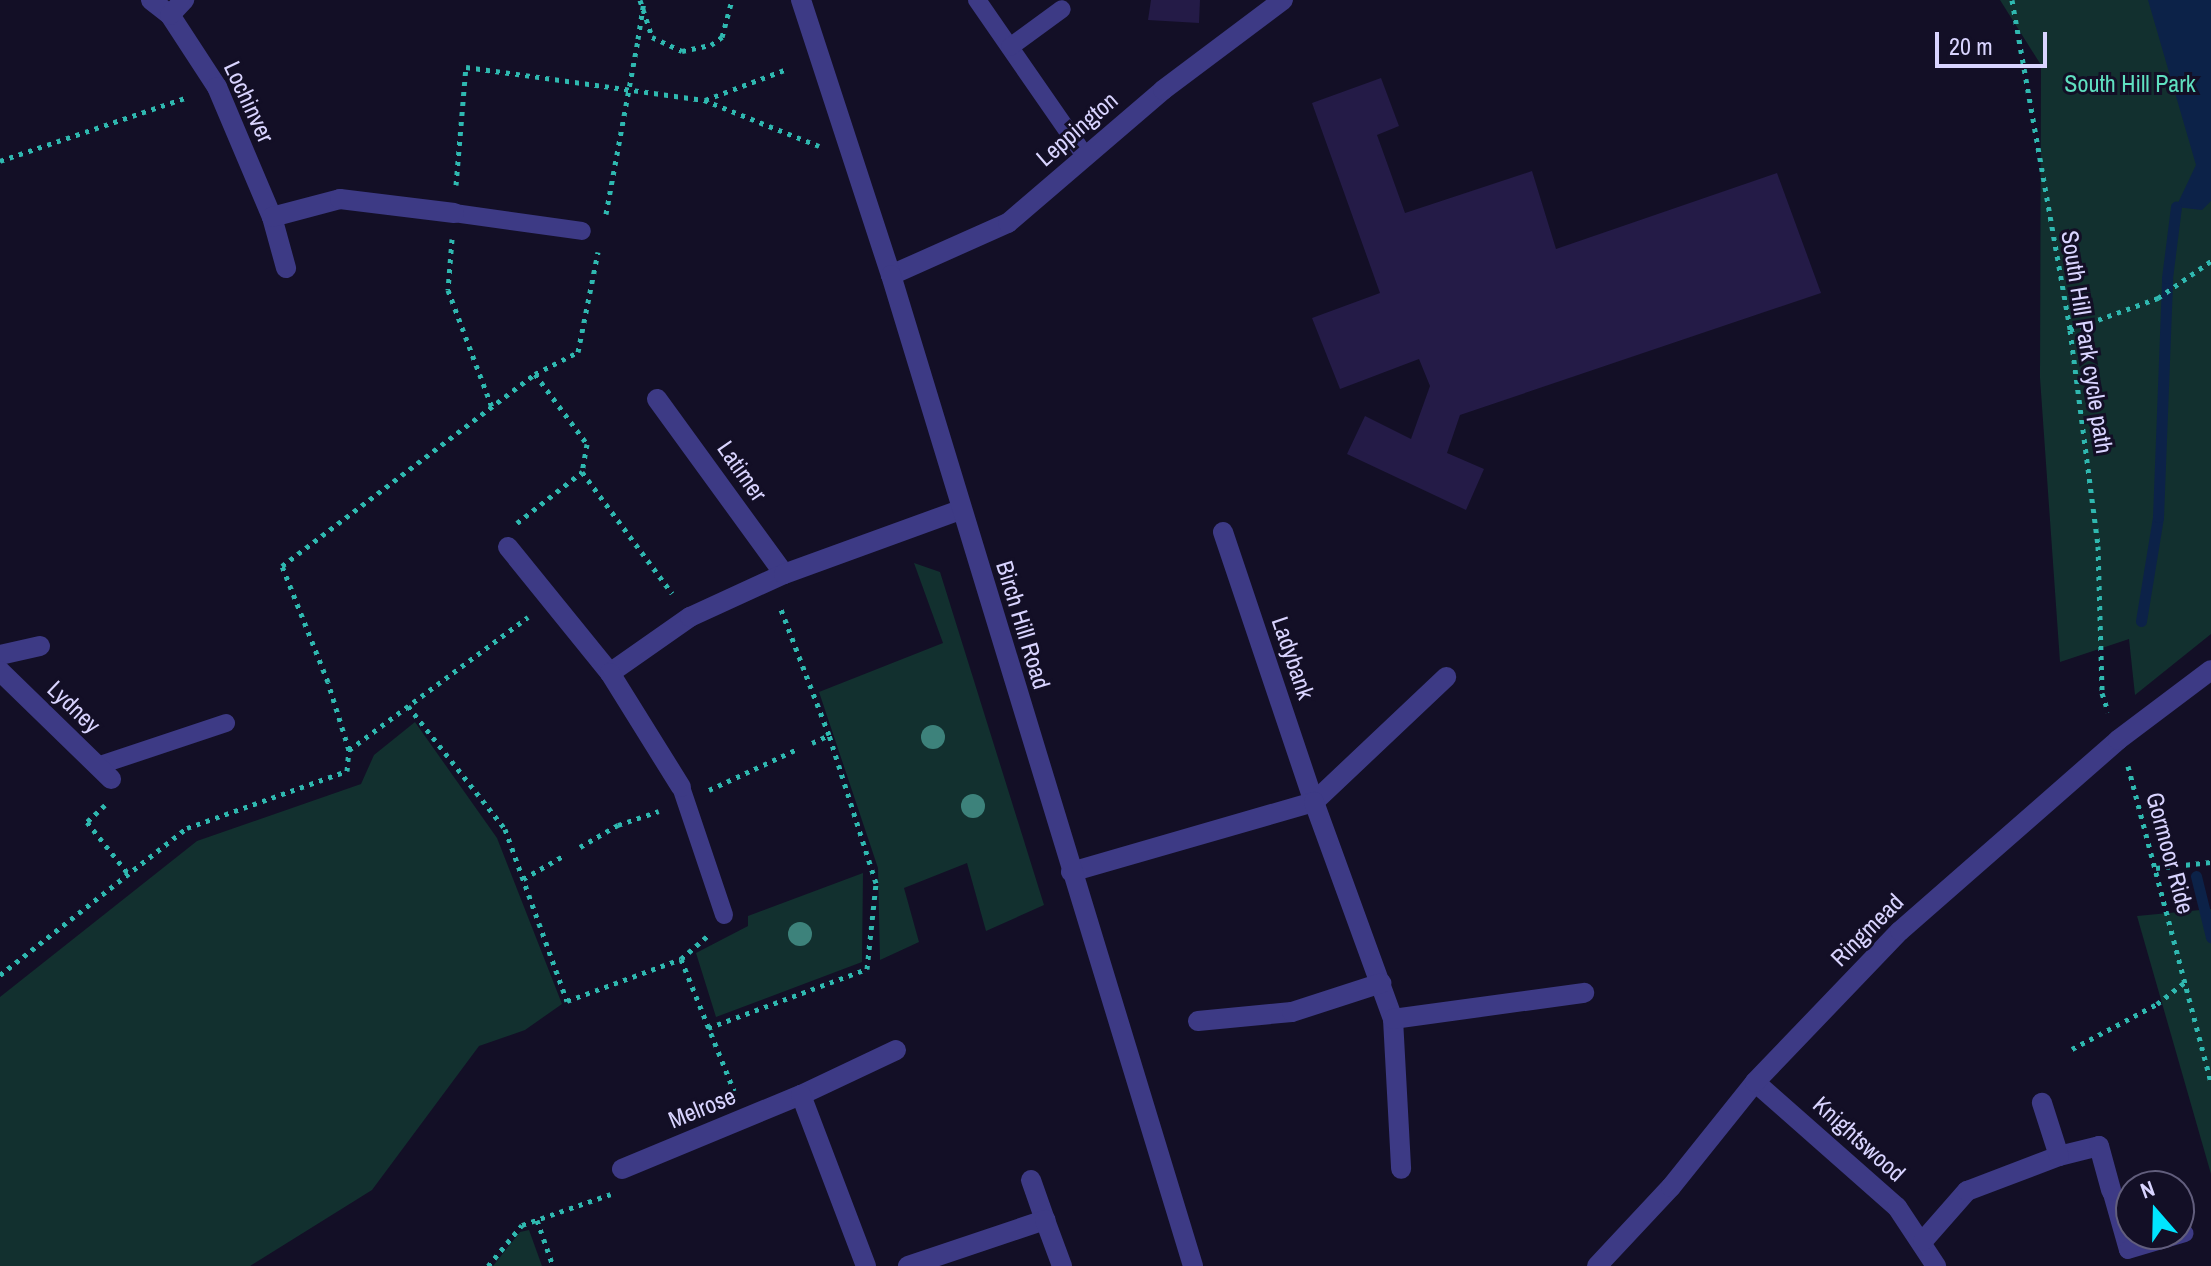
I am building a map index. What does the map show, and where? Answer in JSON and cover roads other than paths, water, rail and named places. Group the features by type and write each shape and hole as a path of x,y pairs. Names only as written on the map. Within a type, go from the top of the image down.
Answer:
{"street":[{"name":"Lochinver","path":"151,0 177,7 217,87 272,217 286,268"},
{"name":"Birch Hill Road","path":"801,0 891,275 960,510 1193,1266"},
{"name":"Leppington","path":"891,275 1008,223 1085,156 1283,0"},
{"path":"272,217 340,199 454,213"},
{"name":"Latimer","path":"657,399 777,577"},
{"path":"610,673 690,617 777,577 960,510"},
{"name":"Ladybank","path":"1223,532 1314,802 1393,1019 1401,1169"},
{"path":"508,547 610,673 681,787"},
{"name":"Lydney","path":"0,655 40,646"},
{"name":"Ringmead","path":"1597,1266 1671,1187 1755,1082 1900,931 2118,740 2211,670"},
{"name":"Lydney","path":"0,671 104,772"},
{"path":"1071,872 1314,802 1446,677"},
{"path":"1198,1021 1292,1012 1381,983"},
{"path":"1393,1019 1584,993"},
{"name":"Melrose","path":"622,1169 801,1095 896,1050"},
{"name":"Knightswood","path":"1755,1082 1897,1207 1923,1241 1936,1266"},
{"path":"801,1095 866,1266"},
{"path":"2042,1103 2059,1156"},
{"path":"1923,1241 1967,1191 2059,1156 2099,1146 2111,1190"},
{"path":"1031,1180 1062,1266"},
{"path":"908,1266 1045,1220"}],"lane":[{"path":"977,0 1085,156"},
{"path":"1010,47 1062,9"},
{"path":"454,213 582,231"},
{"path":"104,772 226,723"},
{"path":"681,787 724,915"},
{"path":"2111,1190 2115,1204"}],"water":[{"path":"2148,0 2211,0 2211,201 2202,210 2176,207 2196,165"}],"waterway":[{"path":"2141,621 2158,517 2167,278 2176,207"},
{"path":"2196,876 2211,937"}],"park label":[{"name":"South Hill Park","path":"2130,84"}]}
